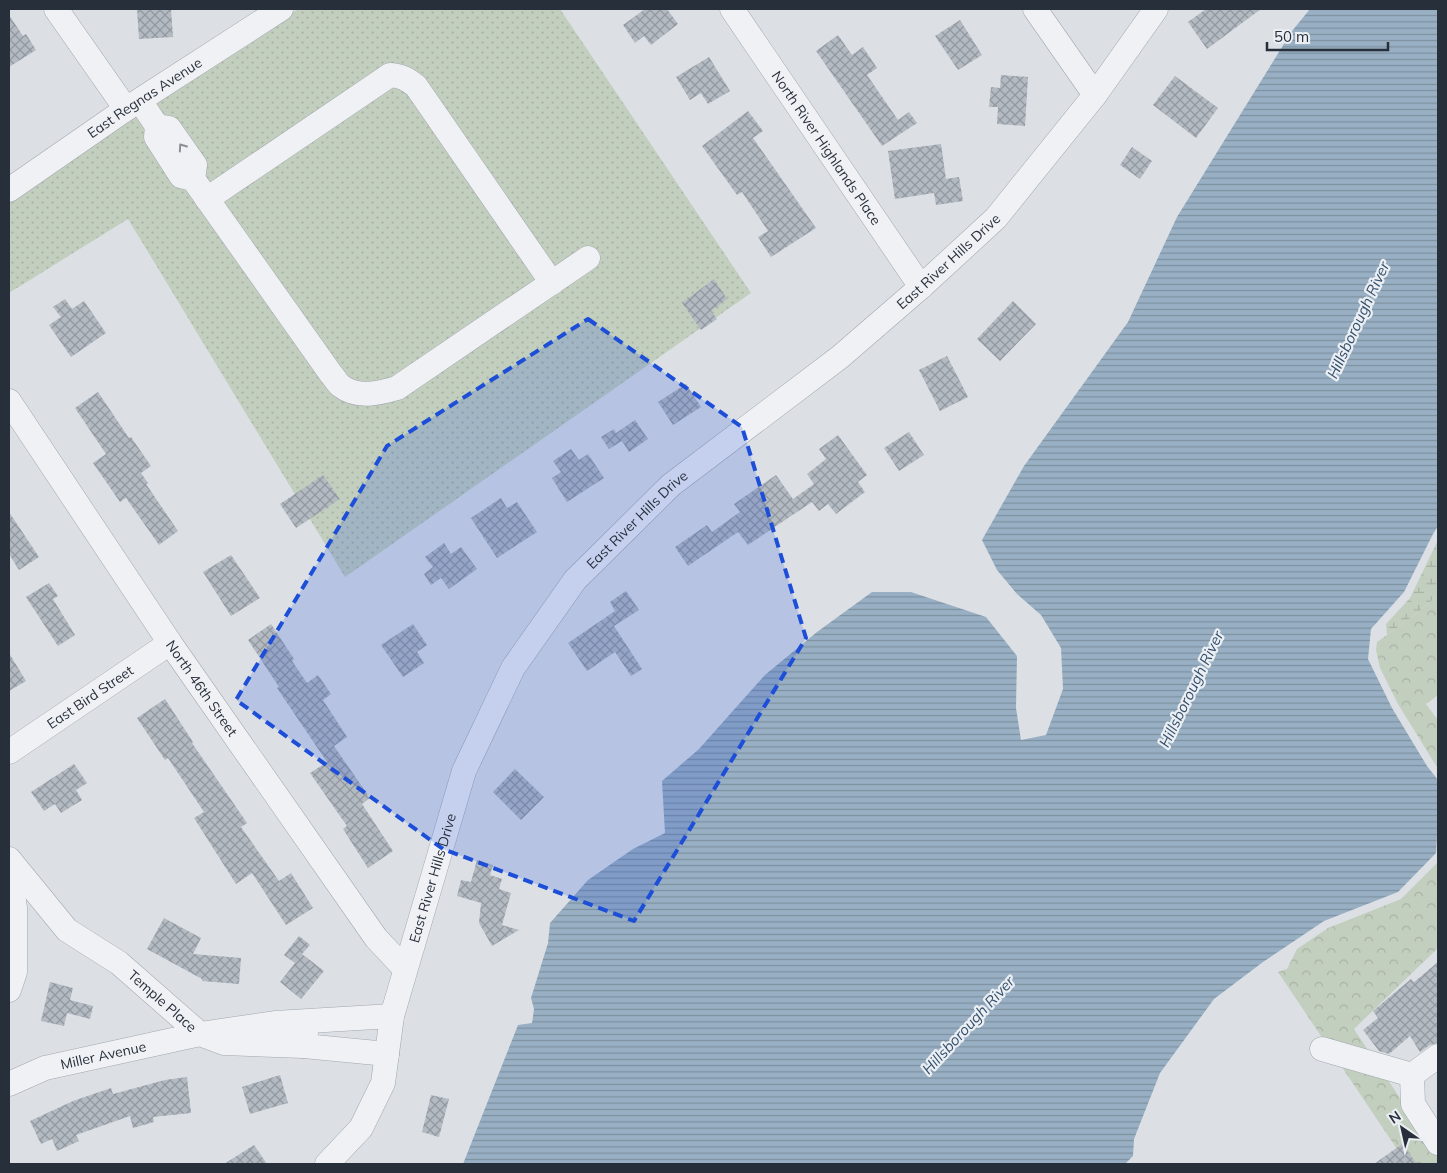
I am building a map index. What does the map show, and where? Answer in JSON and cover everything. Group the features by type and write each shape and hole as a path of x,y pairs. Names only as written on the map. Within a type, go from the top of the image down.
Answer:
{"street":[{"path":"56,9 133,105 157,126 169,128 195,165 193,179 207,199 331,374 341,386 355,393 375,394 397,388 588,258"},
{"name":"East Regnas Avenue","path":"9,190 133,105 281,9"},
{"name":"North River Highlands Place","path":"732,9 921,287"},
{"path":"1035,9 1095,95"},
{"name":"East River Hills Drive","path":"327,1164 361,1128 384,1083 392,1016 464,771 513,668 575,580 671,485 840,357 921,287 996,218 1095,95 1156,9"},
{"path":"207,199 390,75 399,76 407,78 416,86 552,283"},
{"name":"North 46th Street","path":"9,401 170,643 376,938 405,969"},
{"name":"East Bird Street","path":"9,752 170,643"},
{"name":"Temple Place","path":"9,859 67,930 119,963 200,1034 275,1023 392,1016"},
{"path":"9,865 15,917 15,972 9,990"},
{"path":"304,1046 308,1021"},
{"path":"200,1034 224,1043 304,1046 387,1054"},
{"name":"Miller Avenue","path":"9,1084 45,1068 200,1034"},
{"path":"1322,1049 1412,1075"},
{"path":"1412,1075 1438,1056"},
{"path":"1412,1075 1413,1104 1438,1143"}],"highlighted area":[{"path":"588,319 742,427 806,638 634,921 443,849 236,700 387,446"}],"green space":[{"path":"298,9 560,9 751,293 345,577 128,219 9,293 9,202 132,117"},
{"path":"1438,540 1438,595 1415,615 1387,635 1386,624 1410,598"},
{"path":"1438,595 1438,695 1426,704 1438,720 1438,769 1398,704 1380,668 1376,650 1377,642 1415,615"},
{"path":"1438,862 1438,948 1354,1029 1438,1155 1438,1164 1407,1164 1278,972 1287,969 1297,949 1328,928 1401,899"}],"water":[{"name":"Hillsborough River","path":"1310,9 1438,9 1438,526 1404,592 1371,629 1368,659 1392,708 1427,766 1438,780 1436,853 1398,892 1324,921 1263,962 1214,999 1160,1073 1134,1139 1133,1156 1125,1164 463,1164 518,1025 532,1023 534,1009 531,998 548,943 550,923 588,880 633,849 665,833 662,781 699,749 765,675 817,632 872,592 911,592 986,617 1017,656 1016,708 1021,740 1046,735 1063,689 1061,648 1041,615 1017,594 997,570 982,540 1024,466 1128,322 1177,217 1292,31"}],"building":[{"path":"137,9 171,9 173,37 139,39"},
{"path":"645,9 667,9 678,24 651,45 644,36 635,43 623,25"},
{"path":"1206,9 1261,9 1207,49 1188,22"},
{"path":"9,15 23,36 26,34 36,50 9,67"},
{"path":"960,20 982,55 958,70 935,36"},
{"path":"838,35 852,55 863,47 877,68 867,75 898,120 909,112 917,123 882,146 816,51"},
{"path":"709,57 730,91 708,104 701,93 690,100 676,77"},
{"path":"1001,75 1028,77 1025,126 997,124 998,107 989,107 991,87 1000,88"},
{"path":"1175,76 1218,108 1196,138 1153,105"},
{"path":"748,111 763,131 753,138 816,228 771,257 758,237 768,231 742,192 737,195 702,146"},
{"path":"941,144 946,179 959,177 963,201 936,205 934,193 895,199 888,151"},
{"path":"1132,147 1152,161 1140,179 1120,165"},
{"path":"714,279 727,299 711,311 717,319 701,330 682,303"},
{"path":"65,299 72,309 84,301 106,333 71,357 49,325 61,317 53,307"},
{"path":"1013,301 1036,324 1000,361 977,339"},
{"path":"947,356 968,397 940,411 919,370"},
{"path":"686,384 701,407 673,425 658,402"},
{"path":"98,392 129,438 131,437 151,466 141,473 148,483 146,484 178,531 159,545 126,498 120,502 93,463 106,454 75,408"},
{"path":"635,420 648,439 629,452 622,441 609,449 601,437 614,429 616,433"},
{"path":"909,432 924,455 899,471 884,448"},
{"path":"838,435 867,475 858,482 865,492 836,514 828,504 819,511 812,502 748,545 738,532 688,566 675,547 707,525 712,532 740,512 734,504 776,475 793,499 814,484 807,474 826,459 819,449"},
{"path":"571,449 579,460 588,454 604,478 567,502 552,478 561,472 553,461"},
{"path":"323,475 340,499 296,528 280,504"},
{"path":"501,498 507,508 517,502 537,532 497,558 471,518"},
{"path":"9,512 39,557 19,570 9,554"},
{"path":"444,543 451,554 461,547 477,569 449,589 441,578 431,585 424,574 433,567 425,557"},
{"path":"231,555 260,598 231,616 203,572"},
{"path":"49,583 58,596 53,599 75,635 58,646 26,597"},
{"path":"626,591 639,610 614,626 642,669 631,676 615,652 587,671 568,643 615,611 610,602"},
{"path":"271,624 307,683 318,675 331,694 323,700 347,737 334,746 370,798 362,804 393,851 368,868 343,829 347,826 310,773 327,762 277,688 279,687 248,640"},
{"path":"413,624 427,645 417,652 424,663 403,677 381,645"},
{"path":"9,653 26,681 9,691"},
{"path":"165,699 192,743 247,823 241,827 279,881 291,873 313,908 286,925 252,873 236,884 194,818 204,812 168,758 165,760 137,718"},
{"path":"74,764 87,783 76,790 82,800 61,813 55,804 44,811 31,792"},
{"path":"515,769 544,797 521,820 493,792"},
{"path":"477,860 493,865 490,875 502,879 499,889 511,893 502,925 519,930 492,946 479,923 481,903 457,896 461,880 471,882"},
{"path":"164,918 201,938 193,954 241,958 239,984 202,981 202,979 147,949"},
{"path":"299,936 310,945 302,954 324,971 301,999 280,982 295,963 284,955"},
{"path":"1438,962 1438,1043 1430,1045 1420,1052 1410,1036 1389,1054 1379,1051 1363,1030 1378,1018 1373,1011 1411,979 1414,982"},
{"path":"50,982 73,988 70,1000 93,1006 90,1019 67,1013 64,1026 41,1021"},
{"path":"280,1075 288,1103 250,1114 242,1087"},
{"path":"187,1077 191,1113 153,1117 154,1122 133,1128 130,1116 76,1135 79,1141 57,1151 52,1139 41,1144 30,1121 73,1101 111,1088 113,1094 165,1080"},
{"path":"431,1095 449,1099 439,1137 422,1132"},
{"path":"1402,1144 1417,1164 1374,1164"},
{"path":"254,1145 267,1164 224,1164"}]}
